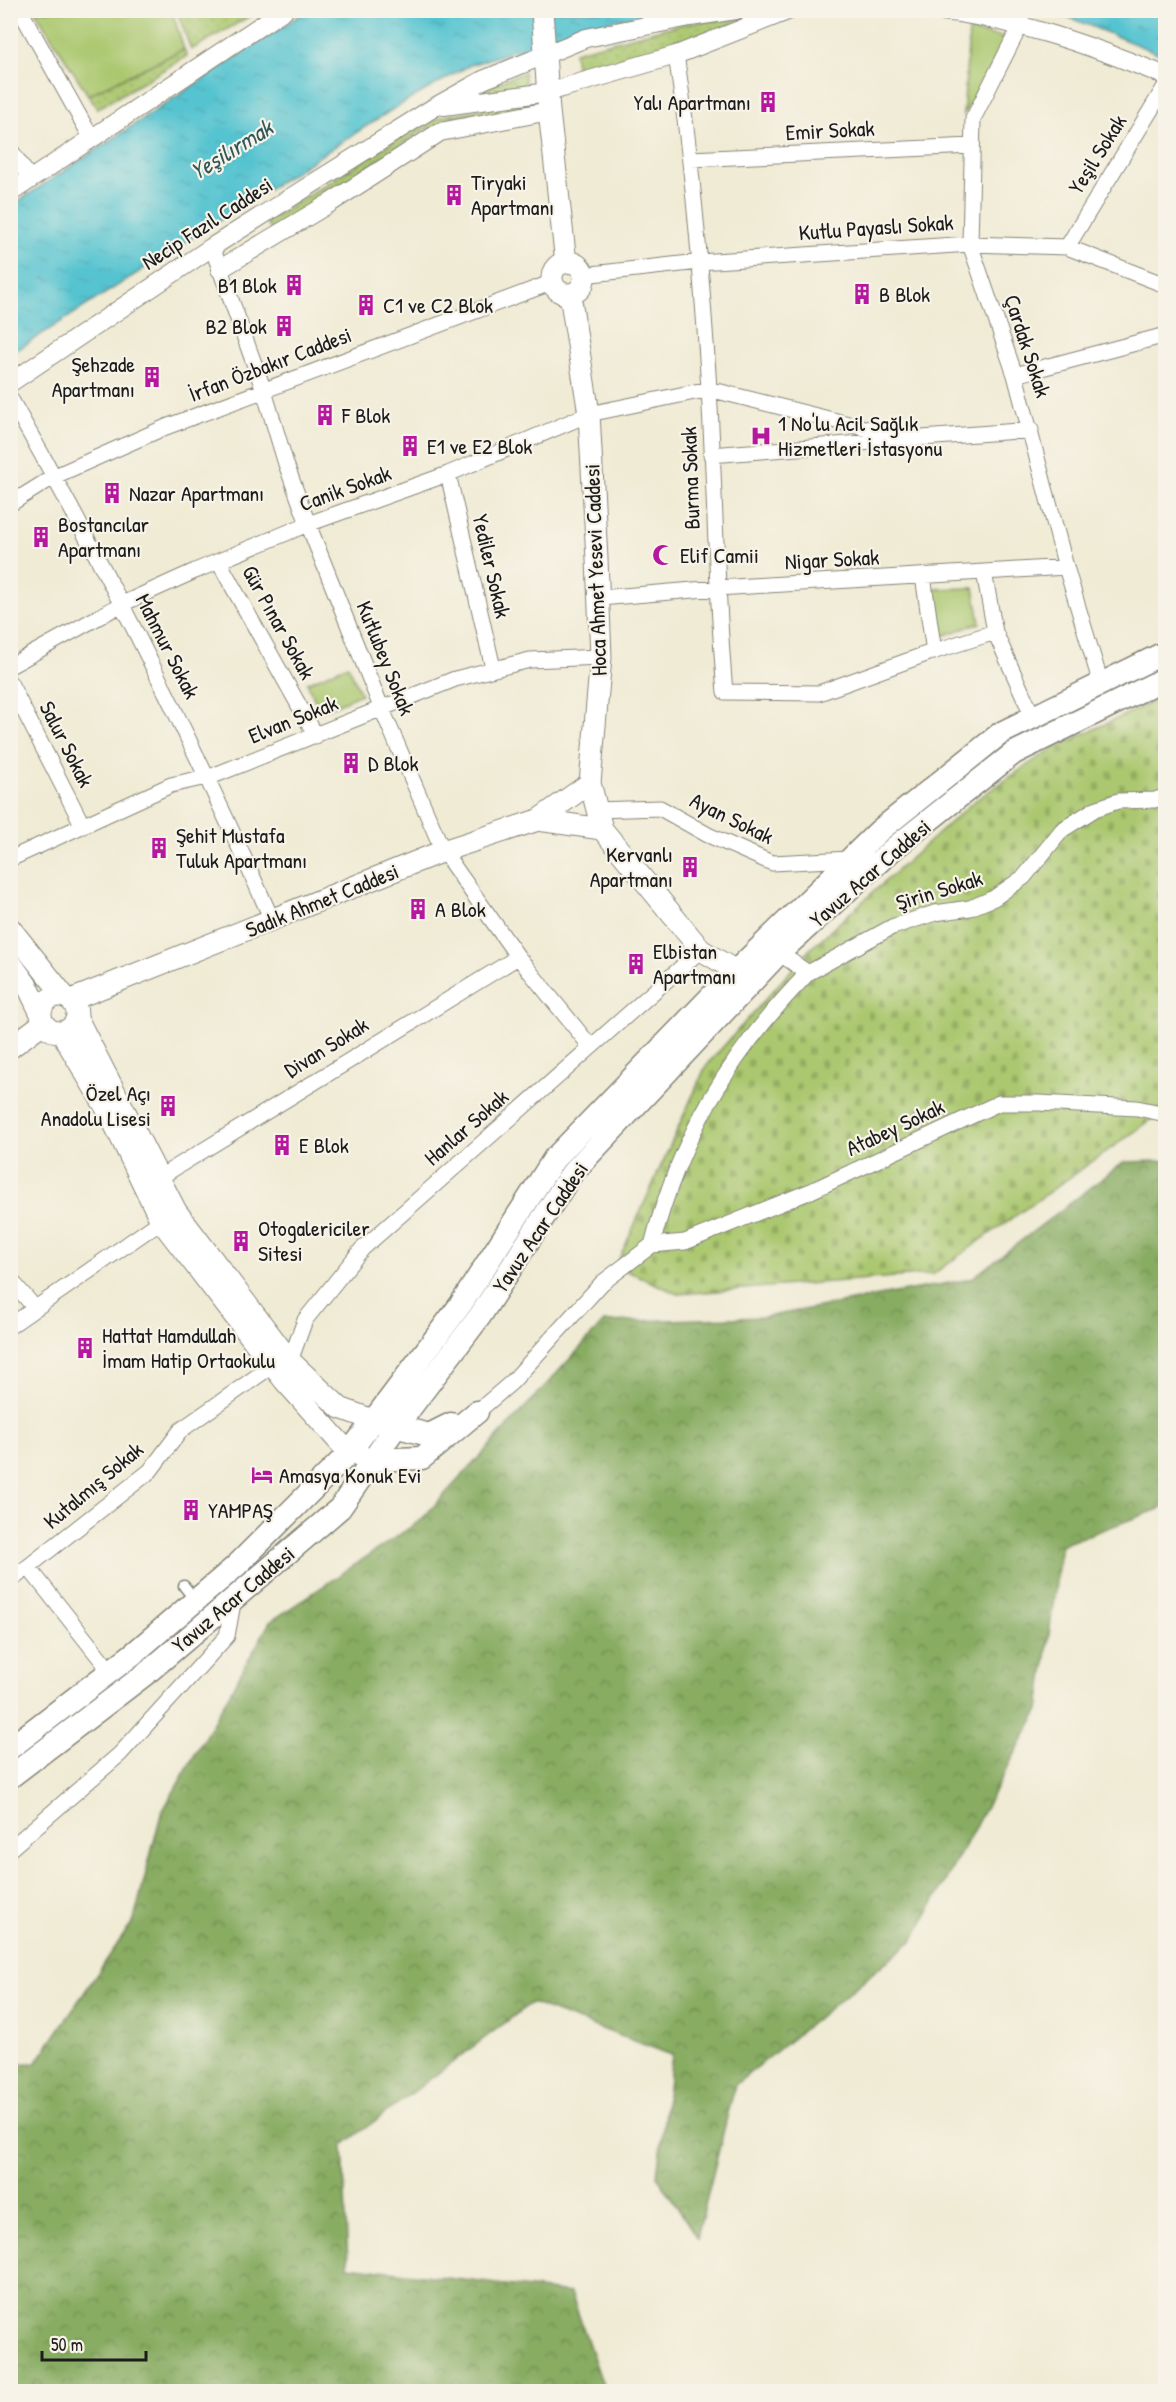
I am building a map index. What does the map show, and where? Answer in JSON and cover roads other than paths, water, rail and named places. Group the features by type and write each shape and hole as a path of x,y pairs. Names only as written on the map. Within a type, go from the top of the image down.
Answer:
{"main road":[{"path":"542,10 548,102 579,289 561,288"},
{"name":"Hoca Ahmet Yesevi Caddesi","path":"561,288 589,414 602,657 590,783 599,820 701,950 736,971"},
{"name":"Yavuz Acar Caddesi","path":"10,1748 111,1672 190,1593 237,1566 349,1453 461,1304 554,1159 736,971 879,831 1002,734 1166,652"},
{"name":"Yavuz Acar Caddesi","path":"10,1777 148,1672 340,1508 395,1428 480,1316 572,1173 779,953 894,848 1014,753 1166,678"},
{"name":"Sadık Ahmet Caddesi","path":"73,1007 108,987 443,851 538,820 590,783"},
{"name":"Sadık Ahmet Caddesi","path":"538,820 599,820"},
{"path":"10,928 73,1007 160,1177 168,1216"},
{"path":"10,962 109,1113 168,1216 349,1453 372,1461 422,1458 477,1412"},
{"path":"10,1048 49,1023 74,1026 73,1007 59,996 47,1000 49,1023"},
{"path":"281,1363 340,1408 395,1428 429,1435 477,1412"}],"street":[{"path":"20,10 92,139"},
{"path":"10,193 284,10"},
{"name":"Necip Fazıl Caddesi","path":"10,383 212,247 433,108 545,48 690,17 736,10"},
{"path":"548,102 790,10"},
{"path":"935,10 1020,26 1166,76"},
{"name":"Çardak Sokak","path":"1020,26 973,119 970,244 1015,375 1066,567 1101,684"},
{"name":"Burma Sokak","path":"676,55 691,159 709,389 717,588 725,693 819,693 995,632"},
{"name":"Yeşil Sokak","path":"1067,247 1166,85"},
{"name":"Necip Fazıl Caddesi","path":"433,108 548,102"},
{"name":"Necip Fazıl Caddesi","path":"220,269 330,203 440,132 548,102"},
{"name":"Emir Sokak","path":"691,159 972,146"},
{"path":"10,149 31,180"},
{"name":"Kutlu Payaslı Sokak","path":"575,269 970,244 1067,247 1165,285"},
{"name":"Kutlubey Sokak","path":"212,247 264,391 286,464 308,525 381,707 443,851 518,957 591,1047"},
{"name":"İrfan Özbakır Caddesi","path":"10,504 55,476 166,427 561,288"},
{"path":"1015,375 1166,335"},
{"path":"709,389 908,439"},
{"name":"Canik Sokak","path":"10,666 122,604 308,525 448,474 589,414 709,389"},
{"name":"Mahmur Sokak","path":"10,398 55,476 122,604 208,777 272,920"},
{"path":"711,455 1031,430"},
{"name":"Yediler Sokak","path":"448,474 493,668"},
{"name":"Gür Pınar Sokak","path":"219,562 316,736"},
{"name":"Nigar Sokak","path":"600,598 717,588 1066,567"},
{"path":"984,572 995,632 1033,717"},
{"path":"923,576 934,652"},
{"name":"Elvan Sokak","path":"10,860 171,785 208,777 455,679 530,660 602,657"},
{"name":"Salur Sokak","path":"10,683 83,825"},
{"name":"Şirin Sokak","path":"808,973 892,927 935,913 970,908 994,898 1024,877 1062,830 1095,809 1118,801 1155,800 1166,796"},
{"name":"Ayan Sokak","path":"599,820 660,808 708,835 772,863 850,859"},
{"name":"Hanlar Sokak","path":"281,1363 305,1320 362,1250 701,950"},
{"path":"477,1412 512,1382 602,1283 652,1245 666,1197 696,1121 737,1055 777,1004 808,973 779,953"},
{"name":"Divan Sokak","path":"160,1177 518,957"},
{"name":"Atabey Sokak","path":"652,1245 686,1242 811,1191 999,1103 1137,1108 1166,1114"},
{"path":"10,1326 168,1216"},
{"path":"10,1279 35,1308"},
{"name":"Kutalmış Sokak","path":"10,1581 150,1471 181,1430 281,1363"},
{"path":"29,1568 111,1672"},
{"path":"10,1849 120,1754 205,1656 227,1636 234,1598"}],"water":[{"name":"Yeşilırmak","path":"306,11 660,11 601,23 470,65 393,109 11,354 11,206"},
{"path":"1031,11 1165,11 1165,56 1073,19"}],"place":[{"name":"Yalı Apartmanı","path":"768,102"},
{"name":"Tiryaki Apartmanı","path":"454,195"},
{"name":"B1 Blok","path":"294,285"},
{"name":"B Blok","path":"862,294"},
{"name":"C1 ve C2 Blok","path":"366,305"},
{"name":"B2 Blok","path":"284,326"},
{"name":"Şehzade Apartmanı","path":"152,377"},
{"name":"F Blok","path":"325,415"},
{"name":"1 No'lu Acil Sağlık Hizmetleri İstasyonu","path":"761,436"},
{"name":"E1 ve E2 Blok","path":"410,446"},
{"name":"Nazar Apartmanı","path":"112,493"},
{"name":"Bostancılar Apartmanı","path":"41,537"},
{"name":"Elif Camii","path":"663,555"},
{"name":"D Blok","path":"351,763"},
{"name":"Şehit Mustafa Tuluk Apartmanı","path":"159,848"},
{"name":"Kervanlı Apartmanı","path":"690,867"},
{"name":"A Blok","path":"418,909"},
{"name":"Elbistan Apartmanı","path":"636,964"},
{"name":"Özel Açı Anadolu Lisesi","path":"168,1106"},
{"name":"E Blok","path":"282,1145"},
{"name":"Otogalericiler Sitesi","path":"241,1241"},
{"name":"Hattat Hamdullah İmam Hatip Ortaokulu","path":"85,1348"},
{"name":"Amasya Konuk Evi","path":"262,1475"},
{"name":"YAMPAŞ","path":"191,1510"}]}
